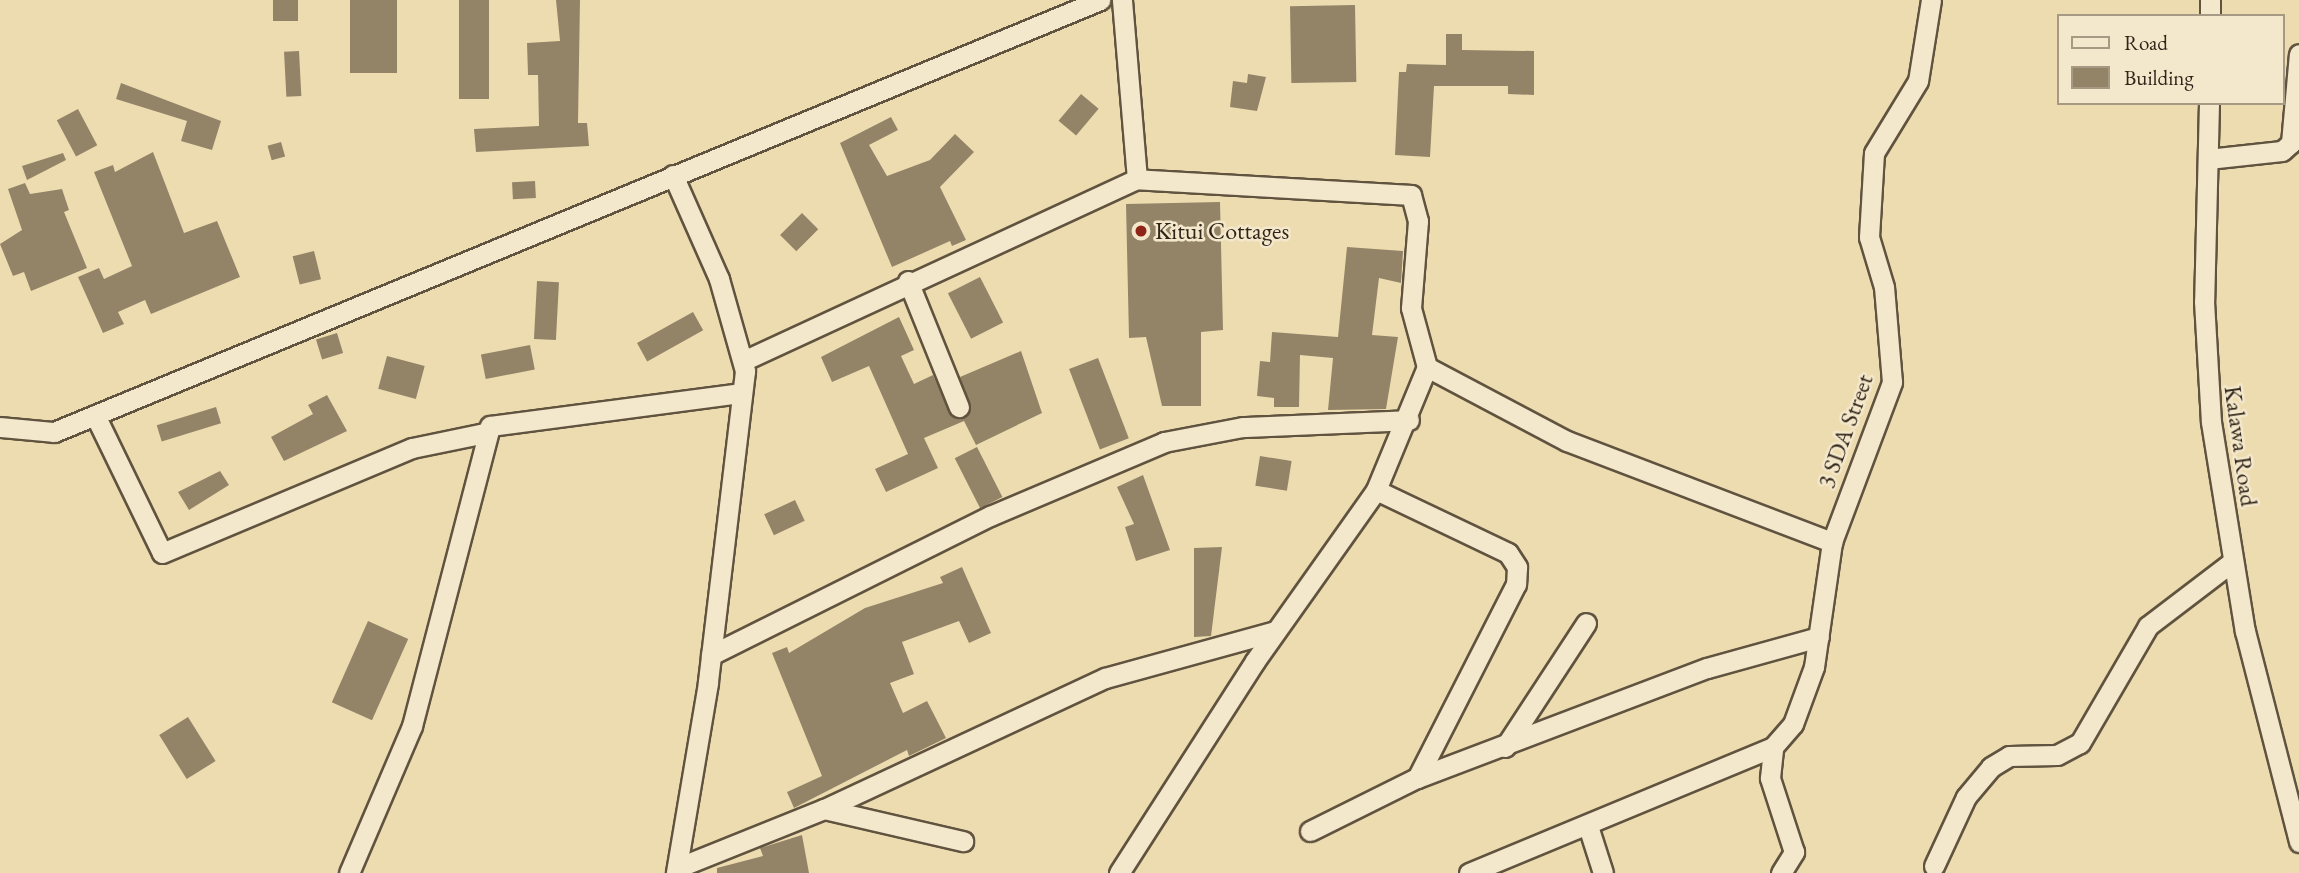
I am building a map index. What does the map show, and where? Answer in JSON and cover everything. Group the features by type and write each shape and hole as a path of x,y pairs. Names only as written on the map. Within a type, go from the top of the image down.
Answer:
{"street":[{"path":"0,426 54,432 1100,0"},
{"path":"1122,0 1137,179"},
{"name":"3 SDA Street","path":"1780,873 1794,852 1770,778 1773,747 1803,700 1819,637 1832,542 1892,382 1884,287 1869,237 1874,153 1918,81 1931,0"},
{"path":"2208,159 2283,151 2291,143 2299,54"},
{"name":"Kalawa Road","path":"2209,105 2206,368 2232,562 2292,769 2299,842"},
{"path":"673,175 719,279 743,361 742,393 711,654 677,871"},
{"path":"743,361 908,281 1137,179 1411,195 1418,221 1411,308 1427,367 1409,420 1376,490 1276,631 1119,873"},
{"path":"908,281 959,407"},
{"path":"1427,367 1567,441 1832,542"},
{"path":"95,415 162,553 412,448 485,433 502,421 742,393"},
{"path":"711,654 990,516 1164,442 1243,426 1409,420"},
{"path":"349,873 412,726 469,526 485,433"},
{"path":"1376,490 1508,553 1517,567 1516,584 1417,778"},
{"path":"1934,866 1966,797 1991,767 2009,755 2057,755 2080,743 2148,626 2232,562"},
{"path":"1505,747 1586,623"},
{"path":"677,871 824,809 1105,678 1276,631"},
{"path":"1310,831 1417,778 1505,747 1707,668 1819,637"},
{"path":"1469,873 1588,826 1773,747"},
{"path":"824,809 963,841"},
{"path":"1588,826 1603,873"}],"building":[{"path":"273,0 298,0 298,21 273,21"},
{"path":"350,0 397,0 397,73 350,73"},
{"path":"459,0 489,0 489,99 459,99"},
{"path":"556,0 580,0 578,123 587,123 589,146 476,152 474,129 539,126 538,75 528,75 527,43 560,41"},
{"path":"1355,5 1356,82 1291,83 1290,6"},
{"path":"1446,34 1462,34 1462,50 1534,51 1534,95 1508,94 1508,86 1434,86 1430,157 1395,155 1399,72 1406,72 1407,64 1446,65"},
{"path":"299,51 301,96 286,97 284,52"},
{"path":"1248,74 1266,77 1257,111 1230,107 1233,81 1247,83"},
{"path":"121,83 221,121 212,150 181,141 187,121 116,99"},
{"path":"1081,94 1099,109 1076,136 1059,121"},
{"path":"78,109 97,145 76,156 57,120"},
{"path":"891,117 898,130 869,145 887,176 930,160 955,134 974,152 940,187 966,240 952,246 950,241 892,267 840,143"},
{"path":"281,142 285,156 272,160 268,146"},
{"path":"153,152 184,233 217,221 240,277 151,314 145,300 118,312 124,324 103,333 78,277 99,268 104,279 132,266 94,172 113,165 115,172"},
{"path":"63,153 66,160 27,180 22,166"},
{"path":"535,181 536,198 513,199 512,182"},
{"path":"25,183 30,194 62,189 69,210 64,212 87,268 31,291 24,272 13,276 0,244 22,230 8,189"},
{"name":"Kitui Cottages","path":"1220,202 1223,330 1201,332 1201,406 1162,406 1146,337 1129,338 1126,204"},
{"path":"802,213 818,229 796,251 780,235"},
{"path":"1347,247 1403,251 1401,283 1379,278 1372,335 1398,337 1386,409 1328,410 1333,358 1300,355 1299,407 1274,407 1274,398 1257,396 1260,361 1270,362 1272,332 1338,337"},
{"path":"314,251 321,279 300,284 293,256"},
{"path":"980,277 1003,322 971,339 948,293"},
{"path":"537,281 559,282 556,340 534,339"},
{"path":"693,312 703,330 647,361 637,343"},
{"path":"899,317 914,350 901,356 914,384 933,375 952,417 964,418 971,409 960,377 1021,351 1042,413 976,445 964,421 924,438 938,468 886,492 875,469 908,454 869,366 832,382 821,357"},
{"path":"337,333 343,353 322,360 316,339"},
{"path":"530,345 535,370 486,379 481,355"},
{"path":"387,356 425,366 416,399 378,389"},
{"path":"1098,358 1129,438 1100,449 1069,369"},
{"path":"327,395 347,431 284,461 271,437 313,414 308,405"},
{"path":"216,407 221,423 162,441 157,425"},
{"path":"977,447 1002,497 980,508 955,458"},
{"path":"1260,456 1292,461 1287,491 1255,486"},
{"path":"220,471 229,485 189,510 178,492"},
{"path":"1143,475 1170,550 1136,561 1125,527 1134,524 1117,487"},
{"path":"795,500 805,521 774,535 764,514"},
{"path":"1222,547 1211,636 1194,637 1194,548"},
{"path":"962,567 991,633 969,643 959,621 902,642 914,674 890,683 903,713 927,701 946,738 909,756 907,750 794,808 787,792 822,776 772,653 787,647 789,653 865,608 943,583 940,577"},
{"path":"368,621 408,639 372,720 332,702"},
{"path":"188,717 216,761 187,779 159,735"},
{"path":"802,835 809,873 717,873 717,868 763,856 760,848"}],"place":[{"name":"Kitui Cottages","path":"1141,231"}]}
